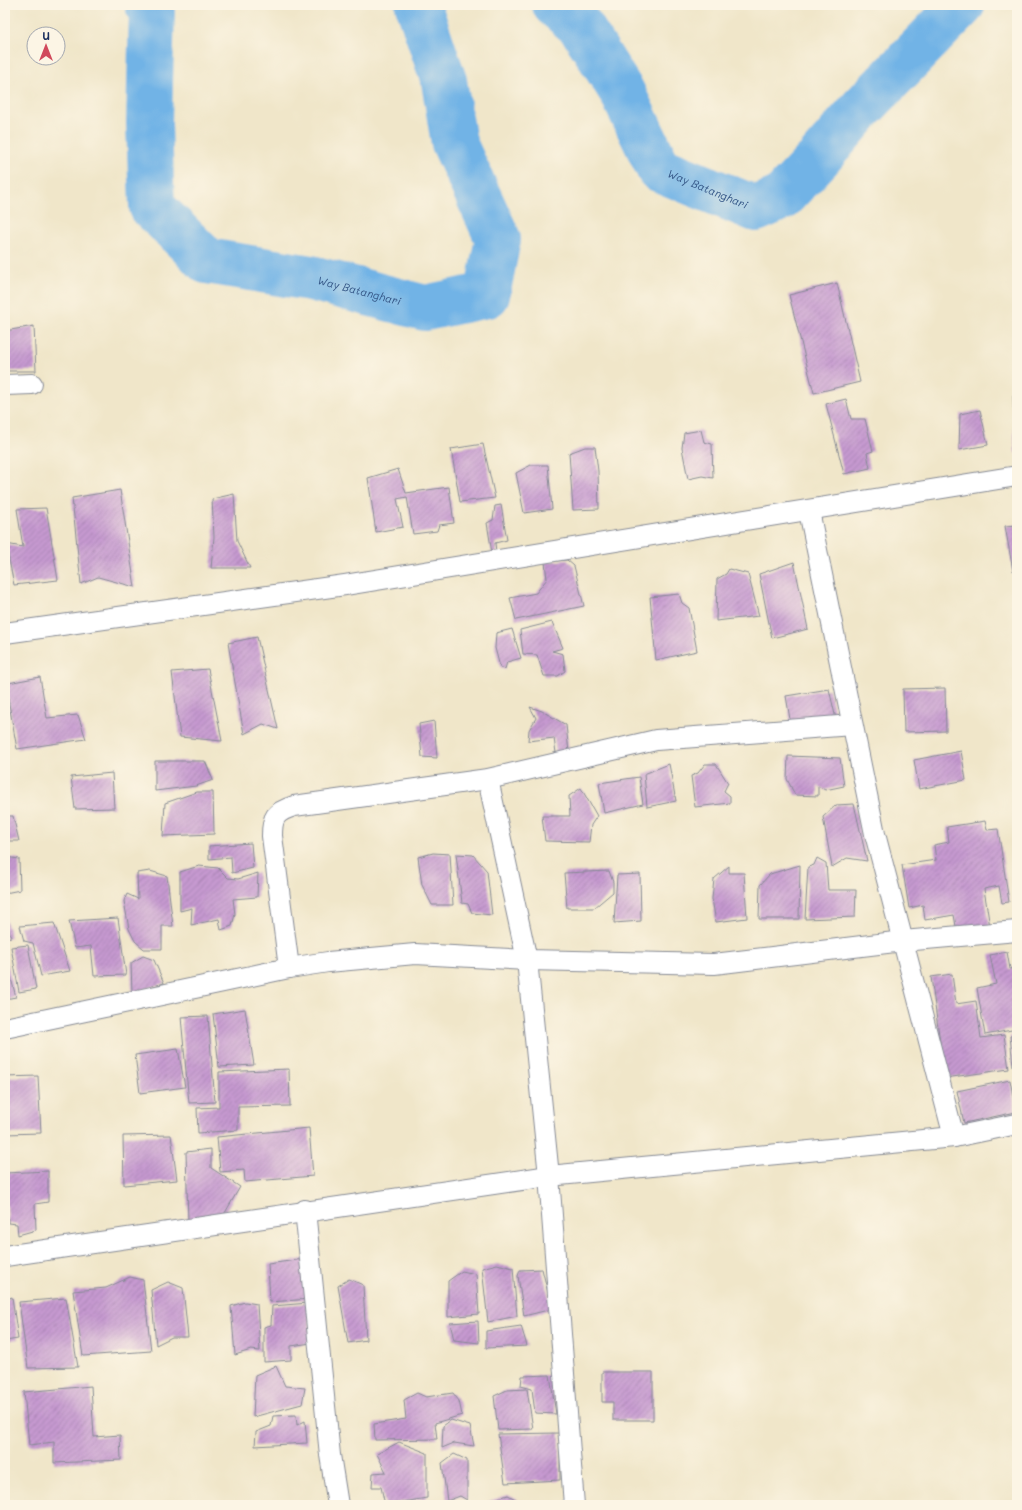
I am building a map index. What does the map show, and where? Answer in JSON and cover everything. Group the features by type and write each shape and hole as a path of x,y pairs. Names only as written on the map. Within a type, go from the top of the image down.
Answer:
{"street":[{"path":"5,385 32,384"},
{"path":"5,633 353,584 1017,476"},
{"path":"809,511 875,834 954,1137"},
{"path":"289,968 272,836 272,824 275,816 282,810 294,806 488,778 656,740 852,725"},
{"path":"488,778 527,960 549,1176 574,1505"},
{"path":"5,1028 289,968 328,962 415,954 527,960 714,964 903,941 1017,931"},
{"path":"5,1256 305,1210 549,1176 954,1137 1017,1124"},
{"path":"305,1210 330,1455 338,1505"}],"building":[{"path":"837,283 860,382 814,393 789,295"},
{"path":"34,326 36,371 5,371 5,331"},
{"path":"1013,396 1017,396 1017,453 1015,453"},
{"path":"846,399 851,419 865,419 873,451 867,453 870,468 844,474 826,404"},
{"path":"980,410 988,445 959,450 960,414"},
{"path":"701,430 704,442 712,444 713,478 702,476 688,479 682,448 684,433"},
{"path":"483,444 495,498 460,502 451,449"},
{"path":"585,447 595,447 598,471 599,509 573,510 569,453"},
{"path":"531,465 548,465 552,509 524,513 516,473"},
{"path":"398,469 406,493 449,487 454,523 439,525 437,531 413,534 407,497 397,499 403,527 376,532 368,478"},
{"path":"120,490 135,587 98,577 81,584 72,498"},
{"path":"234,494 237,541 250,568 211,568 214,537 212,499"},
{"path":"501,505 507,540 495,543 496,552 492,553 487,523 493,520 495,506"},
{"path":"46,508 58,580 14,585 6,544 23,547 17,509"},
{"path":"1017,525 1017,570 1013,571 1005,526"},
{"path":"567,560 574,566 584,606 516,620 510,598 536,593 547,579 545,562"},
{"path":"794,562 808,629 772,638 759,574"},
{"path":"729,569 748,574 759,616 716,621 717,579 726,574"},
{"path":"679,594 682,603 689,608 697,651 656,660 650,597"},
{"path":"552,622 563,648 552,651 563,654 565,671 558,676 544,676 537,655 523,654 520,630"},
{"path":"512,629 521,658 507,662 505,669 500,667 495,648 496,633"},
{"path":"257,637 278,729 263,724 244,734 228,643"},
{"path":"208,669 222,741 180,737 172,672"},
{"path":"40,677 47,718 78,715 86,739 17,749 6,687 8,683"},
{"path":"945,688 946,731 904,732 903,689"},
{"path":"829,689 836,719 791,725 786,696"},
{"path":"530,707 542,711 566,725 569,752 556,753 554,738 528,741 529,730 536,718"},
{"path":"434,721 437,758 422,757 419,724"},
{"path":"961,751 966,780 919,789 914,760"},
{"path":"788,756 840,758 844,786 825,790 818,786 818,796 795,795 787,779"},
{"path":"155,761 205,761 213,780 196,786 155,791"},
{"path":"669,764 676,801 647,807 644,774"},
{"path":"705,764 716,764 728,783 724,791 730,796 730,803 695,807 691,776 698,773"},
{"path":"112,773 114,808 75,809 71,777"},
{"path":"639,777 643,804 604,813 599,783"},
{"path":"581,788 597,816 591,825 589,842 545,841 542,816 570,816 569,796"},
{"path":"197,792 213,792 214,834 163,836 165,803"},
{"path":"854,804 867,861 847,858 832,867 823,817 836,805"},
{"path":"5,816 13,816 19,841 5,841"},
{"path":"985,821 987,830 998,829 1009,902 1002,903 999,886 984,889 990,927 957,932 954,915 925,920 923,905 909,908 902,865 936,860 934,845 949,842 947,827"},
{"path":"251,843 253,868 232,873 231,857 209,859 209,846"},
{"path":"433,853 450,854 453,905 432,905 422,885 418,857"},
{"path":"456,854 473,855 487,871 492,915 472,913 468,904 462,903"},
{"path":"5,857 19,859 20,890 5,893"},
{"path":"817,858 826,863 828,890 856,890 855,917 805,919 808,867 814,865"},
{"path":"800,865 799,919 759,919 760,885 770,874"},
{"path":"199,866 218,868 228,878 238,879 258,873 257,897 233,899 235,914 232,926 221,930 219,919 191,925 192,908 180,911 180,872"},
{"path":"729,866 729,873 744,873 747,918 716,922 712,899 714,879"},
{"path":"150,871 167,876 173,926 162,926 162,949 144,949 135,941 129,929 124,901 127,894 138,899 137,873"},
{"path":"609,871 613,882 613,892 594,908 567,908 564,873"},
{"path":"640,874 641,921 614,923 617,875"},
{"path":"5,917 11,937 5,938"},
{"path":"118,918 126,975 94,976 91,946 75,948 69,921"},
{"path":"54,923 70,971 41,976 33,943 24,941 20,926"},
{"path":"28,945 36,989 19,992 11,947"},
{"path":"1007,952 1010,969 1017,967 1017,1029 985,1035 977,988 996,984 990,955"},
{"path":"5,956 16,997 5,999"},
{"path":"143,956 154,960 164,983 132,993 131,963"},
{"path":"952,974 956,1004 976,1001 981,1038 1004,1035 1009,1069 945,1078 931,977"},
{"path":"245,1009 254,1065 219,1067 213,1014"},
{"path":"208,1016 215,1102 189,1103 181,1017"},
{"path":"1017,1035 1017,1065 1013,1066 1010,1036"},
{"path":"178,1049 185,1087 140,1093 135,1055"},
{"path":"289,1069 290,1106 238,1107 238,1130 198,1133 197,1108 219,1107 219,1072"},
{"path":"38,1076 41,1133 5,1134 5,1077"},
{"path":"1010,1080 1016,1112 964,1123 957,1091"},
{"path":"309,1128 313,1176 245,1182 244,1170 220,1172 217,1137"},
{"path":"171,1135 177,1180 124,1185 123,1136"},
{"path":"211,1149 211,1168 240,1187 222,1218 188,1221 186,1152"},
{"path":"48,1171 48,1202 35,1204 36,1230 18,1235 17,1224 8,1223 5,1173"},
{"path":"304,1259 310,1299 270,1302 268,1264"},
{"path":"497,1264 513,1268 517,1316 488,1322 482,1268"},
{"path":"542,1269 552,1309 524,1316 518,1276 520,1270"},
{"path":"462,1271 476,1274 479,1314 448,1317 448,1281"},
{"path":"130,1277 143,1280 151,1351 83,1356 73,1291 106,1288"},
{"path":"349,1279 363,1285 366,1340 348,1343 338,1286"},
{"path":"168,1282 183,1288 188,1337 172,1337 156,1345 151,1290"},
{"path":"12,1297 18,1339 5,1341 5,1300"},
{"path":"66,1298 78,1367 28,1368 19,1302"},
{"path":"245,1302 257,1304 260,1351 251,1350 235,1355 231,1306"},
{"path":"309,1303 311,1343 291,1346 291,1360 264,1362 264,1327 271,1325 272,1306"},
{"path":"478,1321 479,1343 454,1340 450,1323"},
{"path":"521,1326 527,1346 486,1348 486,1331"},
{"path":"276,1366 285,1386 305,1388 302,1404 253,1417 255,1375"},
{"path":"602,1372 653,1372 653,1420 613,1420 613,1402 602,1402"},
{"path":"550,1375 556,1414 535,1413 532,1389 521,1386 522,1376"},
{"path":"91,1386 94,1437 120,1435 121,1460 54,1463 54,1442 29,1445 24,1392"},
{"path":"527,1389 533,1429 498,1430 494,1396 507,1390"},
{"path":"417,1393 426,1397 453,1393 459,1401 462,1415 435,1423 437,1439 375,1440 374,1424 406,1419 404,1400"},
{"path":"296,1415 297,1425 305,1421 307,1443 255,1446 256,1432 271,1426 273,1416"},
{"path":"451,1420 470,1426 474,1446 454,1443 442,1448 443,1426"},
{"path":"560,1433 560,1480 505,1483 498,1434"},
{"path":"399,1442 427,1453 427,1498 385,1505 381,1487 372,1487 373,1473 386,1472 377,1454"},
{"path":"454,1454 467,1460 467,1500 460,1496 447,1501 442,1463"},
{"path":"508,1495 521,1502 522,1505 482,1505 483,1503"}],"waterway":[{"name":"Way Batanghari","path":"148,5 152,7 149,124 152,207 207,261 311,278 425,308 487,295 498,239 454,143 444,81 418,5"},
{"name":"Way Batanghari","path":"555,5 581,27 622,92 659,169 756,209 781,198 818,159 863,107 962,5"}]}
